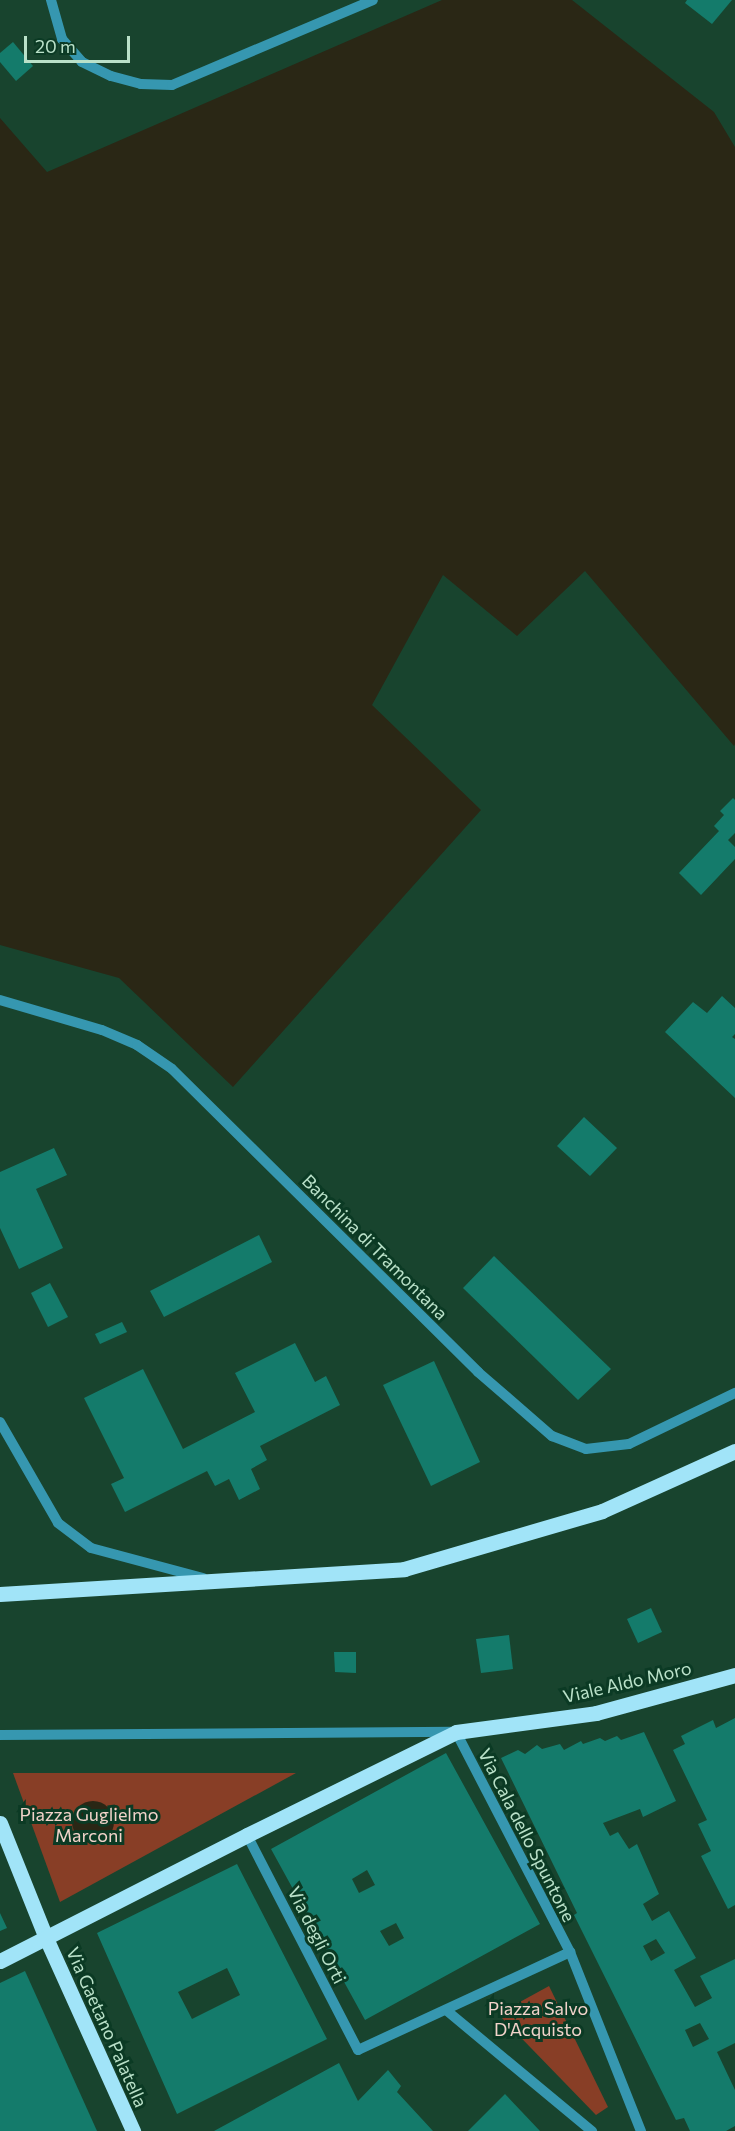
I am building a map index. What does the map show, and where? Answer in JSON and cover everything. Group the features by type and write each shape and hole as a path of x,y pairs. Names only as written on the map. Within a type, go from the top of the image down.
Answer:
{"main road":[{"path":"0,1594 405,1569 602,1510 735,1451"},
{"name":"Viale Aldo Moro","path":"456,1732 596,1713 735,1675"},
{"path":"0,1961 246,1835 456,1732"},
{"path":"0,1823 46,1938"},
{"name":"Via Gaetano Palatella","path":"46,1938 133,2131"}],"street":[{"path":"51,0 62,39 82,62 111,76 141,84 172,85 373,0"},
{"name":"Banchina di Tramontana","path":"0,1000 102,1030 137,1045 172,1069 478,1372 552,1436 586,1449 629,1444 735,1393"},
{"path":"0,1422 15,1443 58,1523 91,1548 212,1581"},
{"path":"0,1442 15,1443"},
{"path":"0,1735 456,1732"},
{"name":"Via Cala dello Spuntone","path":"456,1732 570,1952"},
{"name":"Via degli Orti","path":"246,1835 358,2050 446,2010"},
{"path":"592,2131 446,2010 570,1952 641,2131"}],"green space":[{"name":"Piazza Guglielmo Marconi","path":"13,1773 296,1773 60,1902"},
{"name":"Piazza Salvo D'Acquisto","path":"549,1986 608,2107 596,2115 498,2014"}],"shaded area":[{"path":"442,0 572,0 714,112 735,147 735,744 734,746 585,571 517,636 443,575 372,705 481,810 233,1087 119,978 0,945 0,118 47,172"},
{"path":"93,1801 108,1807 114,1822 108,1837 93,1843 78,1837 72,1822 78,1807"}],"building":[{"path":"687,0 732,0 712,24 685,3"},
{"path":"13,42 33,66 16,81 0,62 0,53"},
{"path":"733,798 735,800 735,833 728,840 735,847 735,859 701,895 679,873 719,831 714,826 724,815 720,811"},
{"path":"722,996 735,1008 735,1034 732,1037 735,1039 735,1098 665,1032 693,1002 707,1013"},
{"path":"584,1117 617,1148 590,1176 557,1146"},
{"path":"54,1148 67,1175 36,1189 63,1248 19,1269 0,1228 0,1172"},
{"path":"259,1235 272,1262 164,1317 150,1291"},
{"path":"494,1256 611,1369 578,1400 463,1288"},
{"path":"50,1283 68,1317 48,1327 31,1293"},
{"path":"122,1322 127,1332 100,1344 95,1334"},
{"path":"295,1343 315,1382 326,1376 340,1405 260,1446 267,1460 251,1469 260,1489 239,1500 229,1479 215,1486 207,1471 125,1512 111,1484 124,1478 84,1398 143,1369 183,1449 255,1412 235,1373"},
{"path":"434,1361 480,1462 431,1486 383,1385"},
{"path":"651,1608 662,1632 638,1643 627,1619"},
{"path":"509,1635 513,1669 481,1673 476,1639"},
{"path":"334,1652 356,1652 356,1673 335,1672"},
{"path":"735,1718 735,1905 728,1909 701,1856 711,1851 698,1824 707,1820 673,1750 685,1744 681,1736 713,1720 716,1728"},
{"path":"644,1732 676,1801 643,1817 640,1809 603,1823 610,1836 618,1832 629,1849 637,1844 659,1894 643,1904 652,1921 669,1911 696,1958 674,1970 695,2007 712,1998 700,1976 735,1959 735,2043 717,2052 735,2090 735,2126 726,2131 690,2131 684,2118 676,2120 574,1915 577,1913 501,1758 518,1750 525,1754 537,1745 542,1749 560,1744 564,1750 581,1741 583,1744 600,1738 605,1741 617,1736 621,1740","holes":["656,1939 665,1953 651,1961 643,1946","700,2023 709,2039 693,2047 685,2030"]},
{"path":"446,1753 540,1924 365,2020 271,1849","holes":["367,1870 375,1885 359,1893 352,1879","396,1923 404,1938 389,1946 380,1931"]},
{"path":"237,1864 327,2039 177,2114 97,1933","holes":["227,1968 240,1995 192,2019 178,1992"]},
{"path":"0,1913 7,1928 0,1931"},
{"path":"25,1971 97,2131 0,2131 0,1983"},
{"path":"339,2063 358,2101 388,2070 401,2086 397,2092 433,2131 214,2131"},
{"path":"505,2094 540,2131 468,2131"}]}
